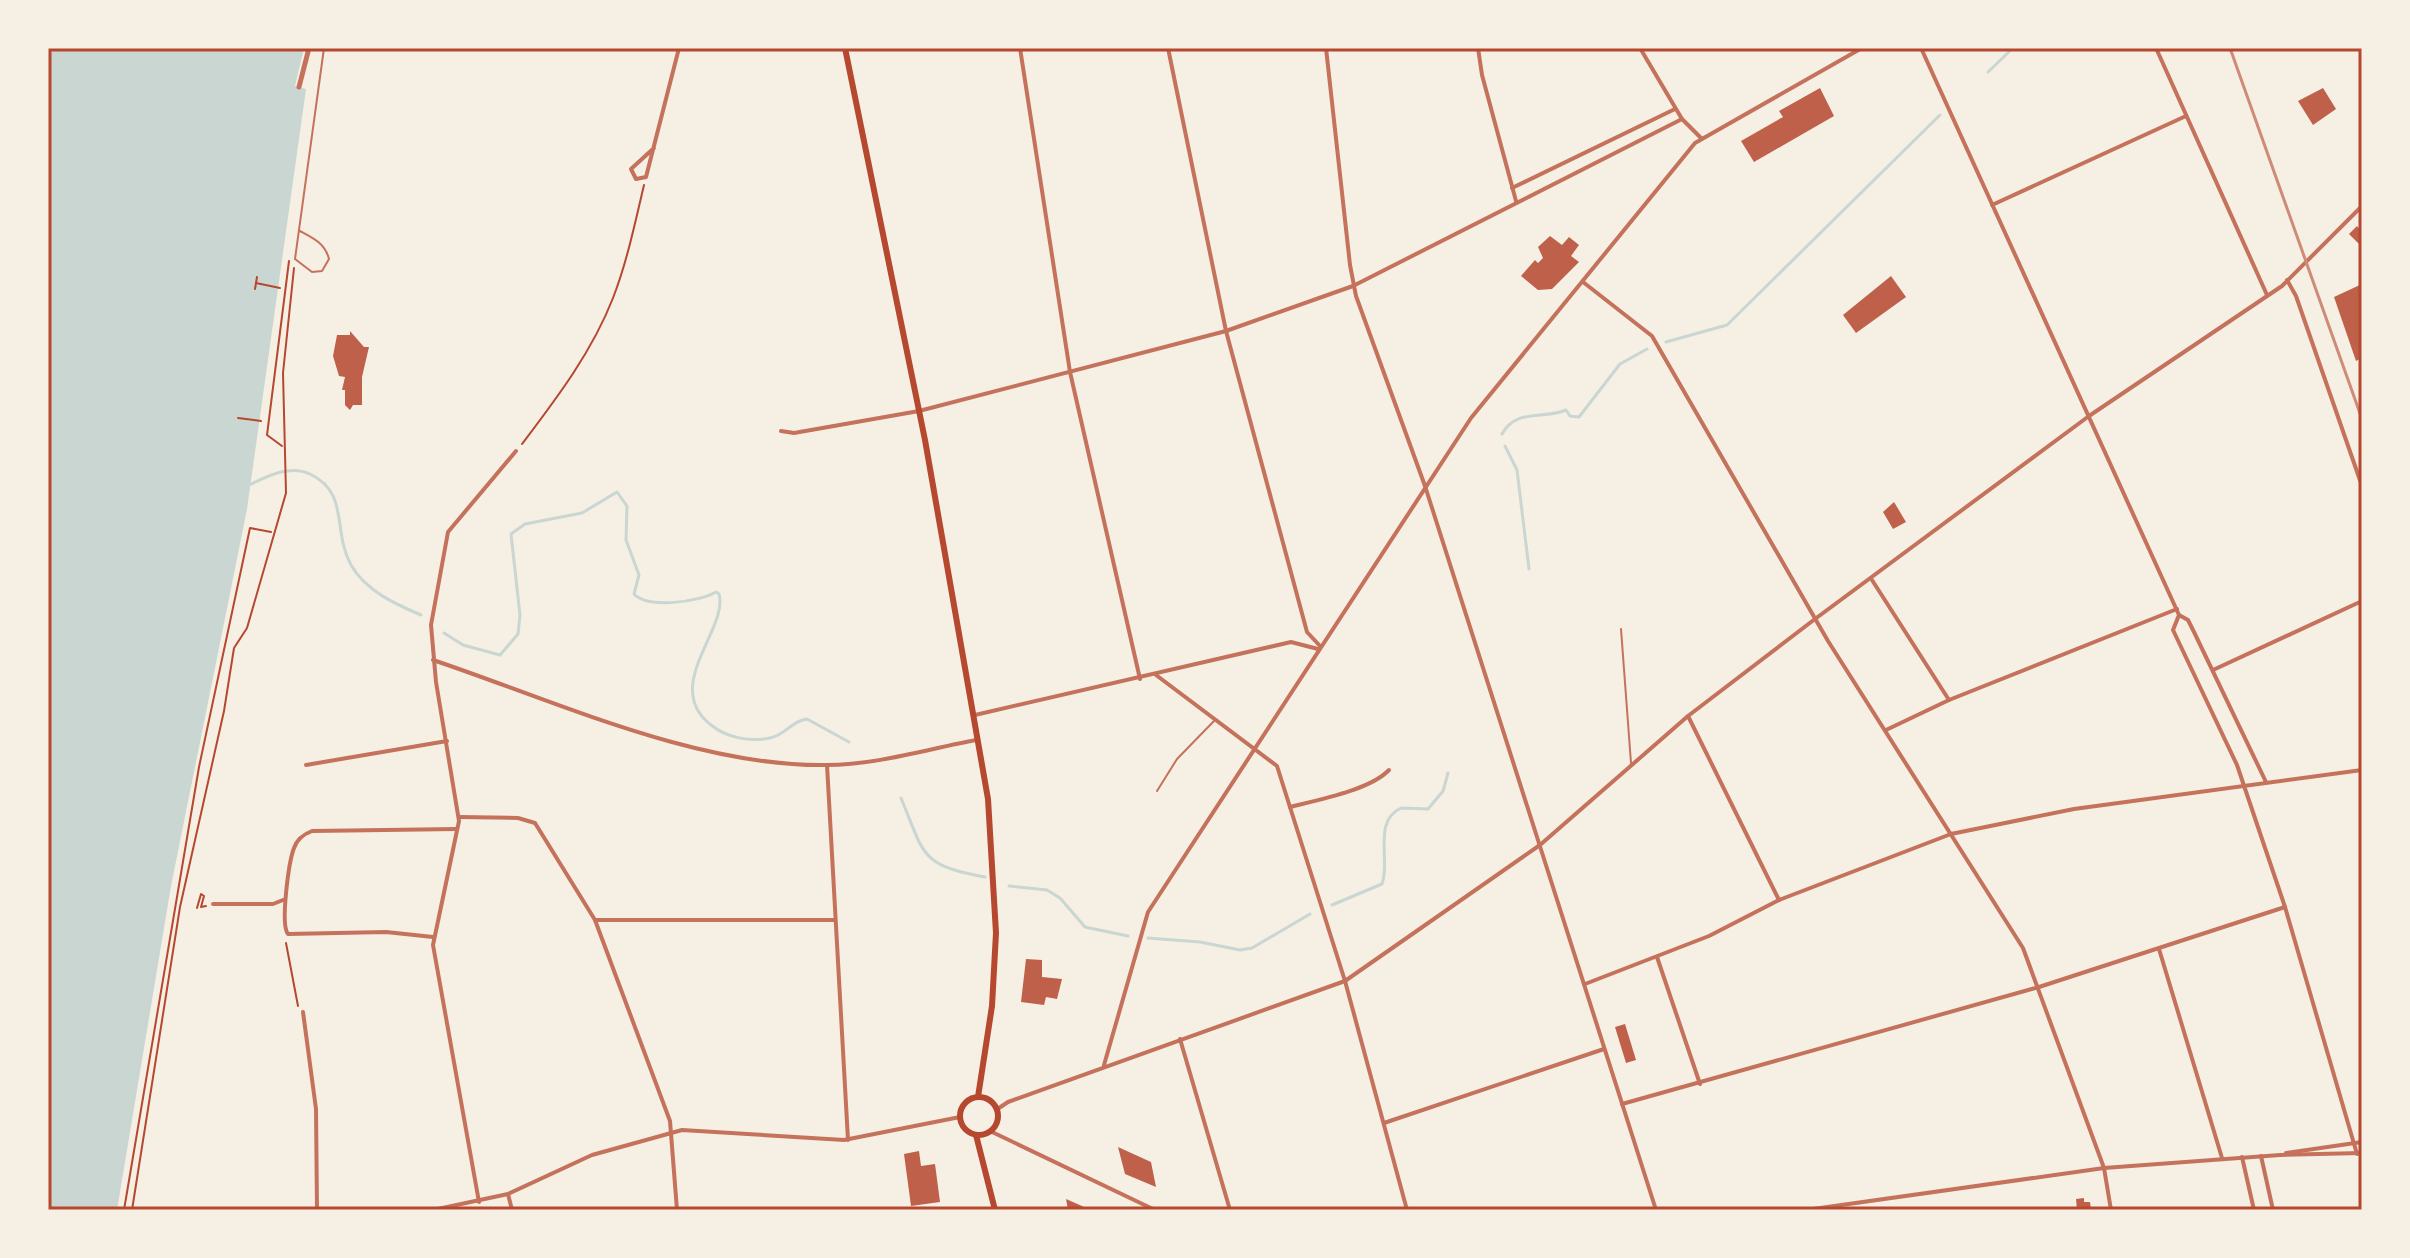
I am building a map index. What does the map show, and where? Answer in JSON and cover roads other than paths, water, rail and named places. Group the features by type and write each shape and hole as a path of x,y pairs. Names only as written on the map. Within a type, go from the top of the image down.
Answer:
{"main road":[{"path":"845,48 919,411 975,715 993,846 996,933 992,1006 978,1097"},
{"path":"978,1097 989,1100 996,1110 997,1121 990,1131 976,1135 965,1129 960,1117 967,1102 978,1097"},
{"path":"976,1135 995,1210"}],"street":[{"path":"299,87 309,48"},
{"path":"654,148 631,169 636,179 646,177 654,148 679,48"},
{"path":"1020,48 1070,372 1140,679"},
{"path":"1168,48 1226,331 1307,632 1319,647"},
{"path":"1326,48 1353,286 1425,486 1656,1210"},
{"path":"1478,48 1516,202"},
{"path":"1640,48 1675,109 1701,138"},
{"path":"1104,1065 1144,919 1471,418 1701,138 1862,48"},
{"path":"1921,48 2178,612 2188,620 2266,782"},
{"path":"2156,48 2267,295"},
{"path":"1512,188 1675,109"},
{"path":"1992,205 2186,116"},
{"path":"781,431 794,433 919,411 1226,331 1353,286 1682,119"},
{"path":"1588,150 1595,162"},
{"path":"996,1110 1008,1102 1104,1065 1345,981 1540,845 1688,716 1815,619 1872,580 2089,416 2287,280 2362,206"},
{"path":"2287,280 2362,486"},
{"path":"1583,282 1652,336 1815,619 2023,948 2104,1168 2111,1210"},
{"path":"479,1202 433,937 459,817 433,660 433,606 448,532 516,451"},
{"path":"1872,580 1949,700"},
{"path":"2213,670 2362,601"},
{"path":"1886,730 1949,700 2178,612"},
{"path":"1806,1210 2104,1168 2222,1158 2360,1154 2285,907 2237,765 2173,630 2178,612"},
{"path":"1298,642 1307,632"},
{"path":"975,715 1298,642 1319,647"},
{"path":"433,660 691,745 781,762 827,765 979,740"},
{"path":"1156,675 1277,766 1345,981 1407,1210"},
{"path":"1688,716 1779,900"},
{"path":"306,765 447,741"},
{"path":"827,765 848,1140"},
{"path":"1290,807 1340,794 1383,777 1389,770"},
{"path":"1585,984 1709,936 1779,900 1951,834 2074,809 2362,770"},
{"path":"459,817 518,818 535,823 595,920 670,1121 677,1210"},
{"path":"433,937 386,932 288,934 283,926 283,900 289,890 294,848 307,832 457,829"},
{"path":"213,904 273,904 283,900"},
{"path":"1622,1104 2039,987 2285,907"},
{"path":"595,920 834,920"},
{"path":"2159,949 2222,1158"},
{"path":"1657,956 1700,1084"},
{"path":"303,1012 316,1109 317,1210"},
{"path":"1180,1039 1230,1210"},
{"path":"1384,1123 1604,1049"},
{"path":"433,1210 508,1194 592,1155 671,1133 707,1129 848,1140 960,1117"},
{"path":"990,1131 1155,1210"},
{"path":"2280,1155 2362,1142"},
{"path":"2261,1156 2273,1210"},
{"path":"2242,1157 2254,1210"},
{"path":"508,1194 512,1210"}],"lane":[{"path":"300,231 322,244 329,259 322,271 312,272 295,259 324,48"},
{"path":"1621,629 1631,764"},
{"path":"1157,791 1177,759 1215,720"}],"waterway":[{"path":"1988,72 2013,48"},
{"path":"1666,342 1727,325 1940,115"},
{"path":"1502,434 1508,426 1522,418 1566,410 1570,416 1579,417 1620,364 1647,349"},
{"path":"1505,446 1517,470 1529,569"},
{"path":"251,484 295,470 310,474 322,482 336,502 345,552 357,574 382,596 421,615"},
{"path":"444,633 463,645 500,655 518,634 520,615 511,534 525,524 582,513 617,492 627,506 626,540 639,575 634,594 641,599 662,603 686,601 716,592 719,594 715,624 694,676 693,693 697,710 711,725 731,736 747,739 776,736 807,719 849,742"},
{"path":"1332,905 1382,884 1387,822 1401,808 1428,809 1443,791 1448,773"},
{"path":"901,798 928,855 948,868 985,877"},
{"path":"1009,886 1047,890 1060,898 1085,927 1128,936"},
{"path":"1148,938 1200,942 1240,950 1252,948 1310,914"}],"railway":[{"path":"2230,48 2362,419"}]}
